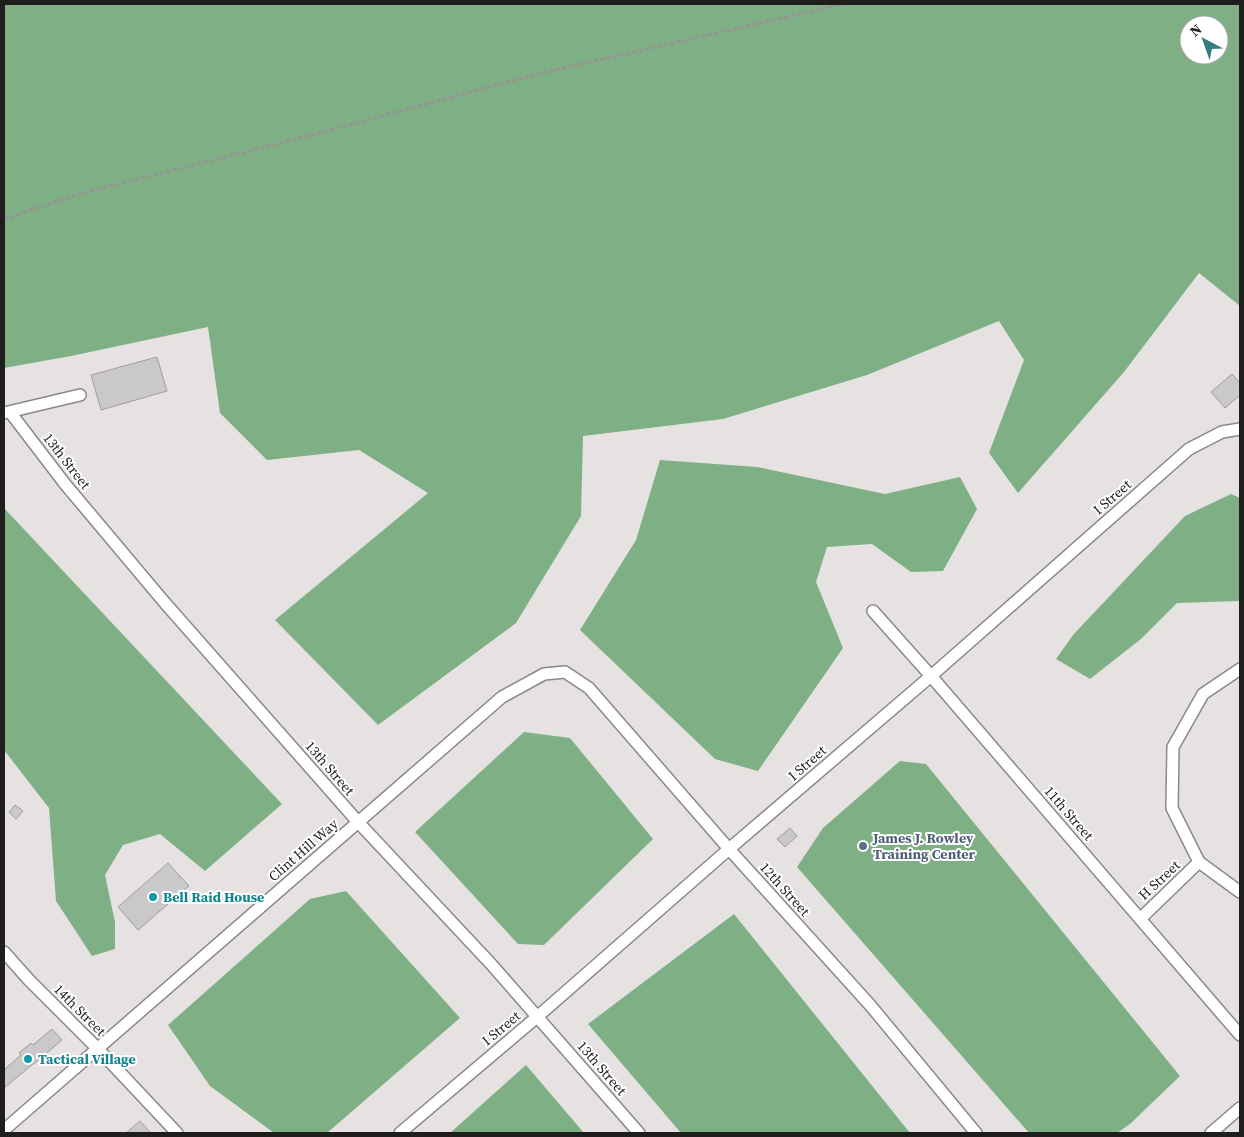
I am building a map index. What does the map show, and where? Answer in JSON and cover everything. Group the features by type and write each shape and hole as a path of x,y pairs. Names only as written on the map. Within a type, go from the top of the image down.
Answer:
{"lane":[{"path":"7,413 80,394"},
{"name":"13th Street","path":"7,413 165,603 358,822 491,964 639,1133"},
{"name":"I Street","path":"400,1133 931,676 1189,449 1222,432 1240,429"},
{"name":"11th Street","path":"873,611 1240,1035"},
{"name":"H Street","path":"1240,669 1203,694 1174,747 1172,808 1199,862 1240,892"},
{"name":"Clint Hill Way","path":"5,1127 502,697 544,674 565,672"},
{"name":"12th Street","path":"565,672 590,688 729,849 870,1005 976,1133"},
{"name":"H Street","path":"1140,918 1199,862"},
{"name":"14th Street","path":"4,952 177,1133"},
{"path":"1211,1133 1240,1108"}],"path":[{"path":"4,219 79,194 293,140 536,74 843,4"}],"green space":[{"path":"4,4 1240,4 1240,306 1199,273 1124,372 1018,493 989,453 1024,360 999,321 867,375 723,419 583,436 581,516 516,623 378,725 275,620 428,493 359,450 267,460 220,413 208,327 4,368"},
{"path":"660,460 757,467 885,494 960,477 977,509 943,571 911,572 872,544 827,547 816,582 843,648 758,771 715,759 580,630 636,540"},
{"path":"1231,494 1240,498 1240,601 1177,603 1141,639 1090,679 1056,659 1073,635 1185,516"},
{"path":"4,508 282,804 205,871 160,834 123,845 105,875 115,922 115,949 92,956 56,901 49,808 4,750"},
{"path":"524,732 570,738 653,839 544,945 518,944 415,832"},
{"path":"900,761 926,764 1180,1076 1130,1124 1117,1133 1029,1133 797,867 823,828"},
{"path":"346,891 460,1018 327,1133 274,1133 210,1086 168,1025 310,899"},
{"path":"734,914 910,1133 681,1133 588,1024"},
{"path":"526,1065 584,1133 450,1133"}],"building":[{"path":"157,357 167,391 101,410 91,375"},
{"path":"1232,374 1240,383 1240,395 1225,408 1211,392"},
{"path":"15,805 23,811 16,819 9,812"},
{"path":"790,828 797,836 785,847 777,839"},
{"name":"Bell Raid House","path":"168,863 189,886 138,930 118,907"},
{"name":"Tactical Village","path":"52,1029 62,1040 4,1088 4,1068 21,1055 19,1053 31,1043 33,1045"},
{"path":"140,1121 151,1133 126,1133"}],"place":[{"name":"James J. Rowley Training Center","path":"863,846"},
{"name":"Bell Raid House","path":"153,897"},
{"name":"Tactical Village","path":"28,1059"}]}
